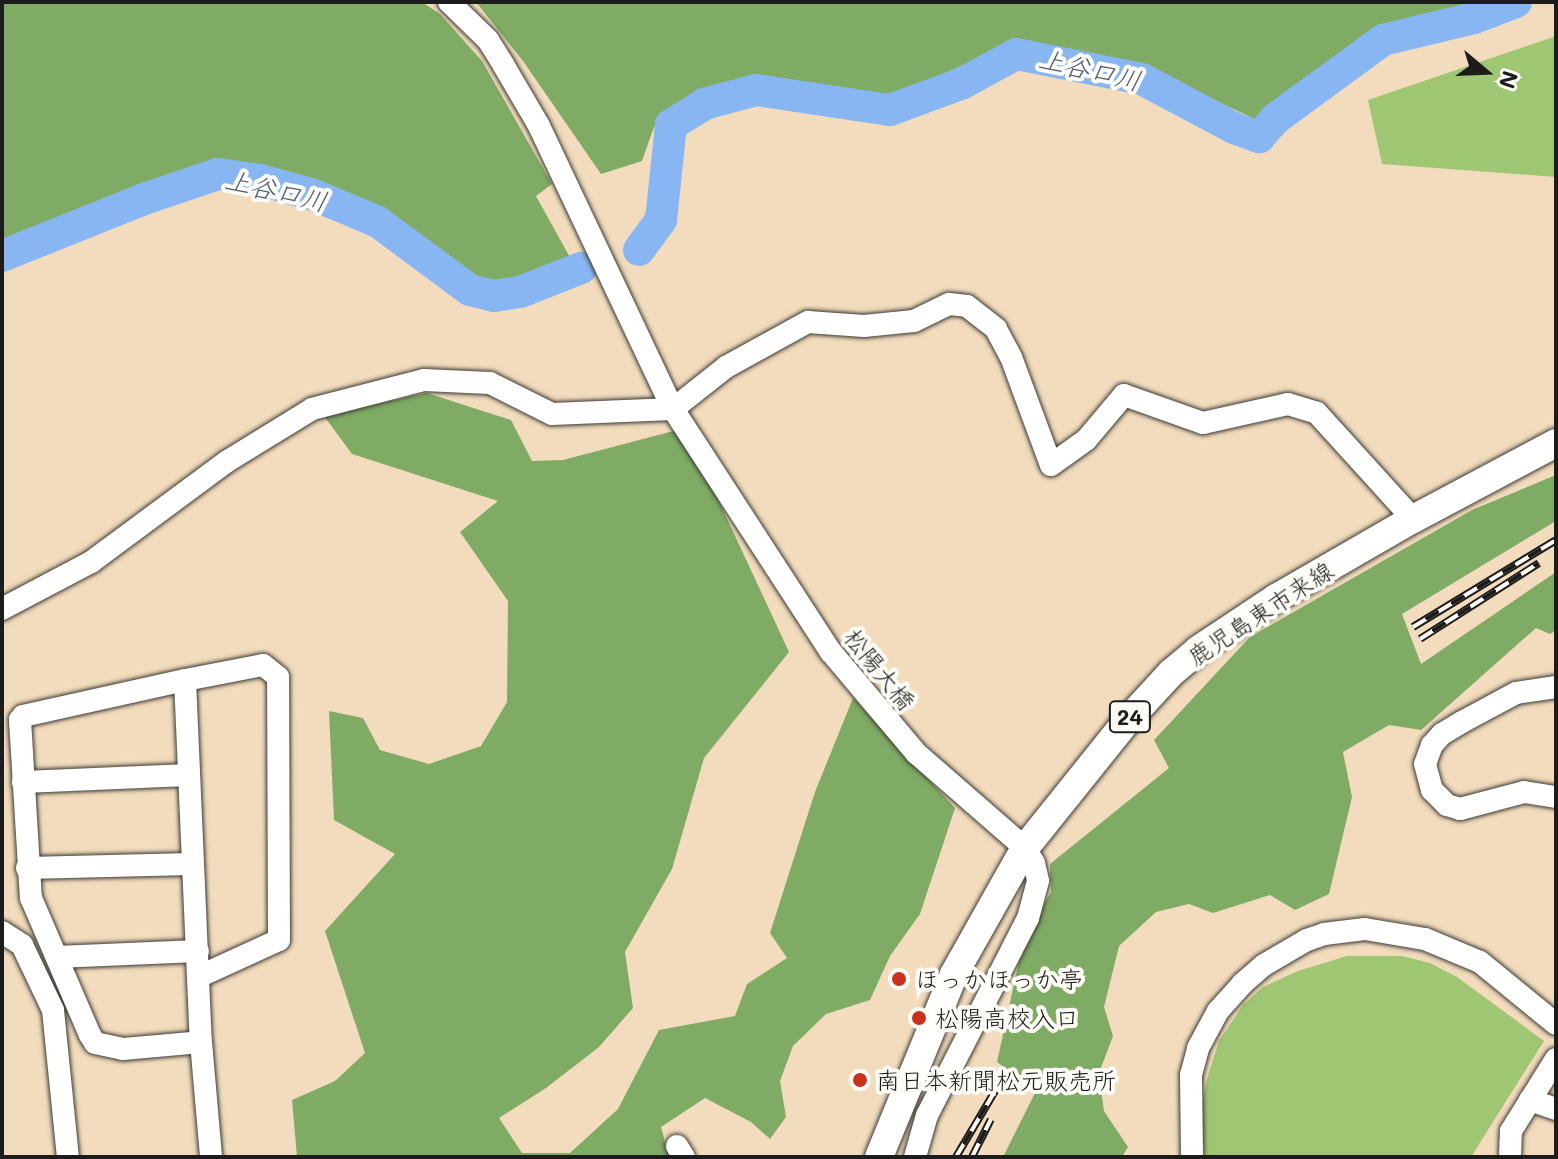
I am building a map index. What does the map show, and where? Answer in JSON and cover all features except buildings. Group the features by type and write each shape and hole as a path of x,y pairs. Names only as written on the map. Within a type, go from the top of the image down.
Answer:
{"main road":[{"name":"鹿児島東市来線","path":"879,1157 954,974 1025,848 1125,723 1198,650 1276,598 1413,519 1556,443"}],"street":[{"name":"松陽大橋","path":"449,2 488,40 539,126 673,409 831,652 916,753 1025,848"},
{"path":"2,609 91,562 226,462 312,409 424,380 490,383 552,414 673,409 726,367 808,322 864,326 914,321 949,304 967,306 996,329 1011,357 1051,465 1086,440 1124,395 1203,423 1288,404 1317,413 1413,519"},
{"path":"198,977 279,940 278,677 263,665 23,716 18,732 31,898 95,1043 123,1049 201,1042"},
{"path":"185,680 191,864 211,1157"},
{"path":"1556,687 1516,693 1462,722 1432,745 1425,764 1432,790 1447,805 1460,809 1524,792 1556,797"},
{"path":"23,782 189,775"},
{"path":"915,1157 927,1115 1028,918 1038,881 1025,848"},
{"path":"27,868 191,864"},
{"path":"1192,1157 1191,1075 1198,1048 1218,1011 1242,984 1264,965 1307,940 1324,934 1365,929 1425,939 1480,962 1556,1024"},
{"path":"2,932 22,945 53,1010 68,1157"},
{"path":"57,957 198,951"},
{"path":"1510,1157 1511,1131 1556,1059"},
{"path":"1530,1100 1556,1109"}],"green space":[{"path":"2,2 422,2 440,14 482,61 552,184 536,196 572,261 526,281 497,289 469,280 384,218 324,189 246,166 201,168 2,246"},
{"path":"476,2 1485,2 1368,35 1259,121 1146,68 1012,42 891,99 762,81 706,89 654,127 642,161 601,174 523,61"},
{"path":"1556,36 1556,177 1382,164 1368,100"},
{"path":"427,393 511,420 532,461 563,460 685,428 789,652 704,758 672,869 625,952 633,1008 599,1047 546,1088 499,1118 522,1153 570,1153 618,1109 659,1030 735,1016 747,984 787,958 770,933 815,792 853,698 955,808 920,914 890,956 870,1000 826,1014 793,1046 780,1081 786,1117 770,1139 751,1122 705,1098 661,1127 669,1157 297,1157 292,1100 335,1081 365,1053 325,931 395,854 334,820 329,711 363,718 380,750 429,764 481,746 507,702 508,601 460,532 498,501 352,454 324,416"},
{"path":"1556,475 1556,521 1402,614 1421,664 1556,572 1556,630 1550,634 1536,628 1421,730 1389,725 1343,752 1352,797 1329,894 1295,910 1270,895 1213,913 1189,904 1156,912 1119,946 1104,1007 1113,1036 1099,1073 1104,1111 1128,1147 1122,1157 1003,1157 1036,1091 997,1062 1023,943 1051,892 1050,864 1169,768 1154,740 1250,637 1472,510"},
{"path":"1347,956 1402,956 1430,963 1457,977 1544,1041 1471,1157 1205,1157 1200,1116 1207,1079 1219,1041 1243,1005 1263,987 1298,971"}],"waterway":[{"name":"上谷口川","path":"639,250 661,220 671,125 704,104 756,90 890,110 963,83 1016,54 1142,79 1234,128 1259,137 1275,119 1383,40 1474,18 1516,2"},
{"name":"上谷口川","path":"2,256 141,200 218,174 260,180 314,195 378,222 470,290 494,296 520,292 581,268"}],"railway":[{"path":"1413,627 1556,540"},
{"path":"1420,639 1539,563"},
{"path":"956,1157 995,1091"},
{"path":"972,1157 991,1119"}],"place":[{"name":"ほっかほっか亭","path":"899,979"},
{"name":"松陽高校入口","path":"919,1018"},
{"name":"南日本新聞松元販売所","path":"860,1080"}]}
